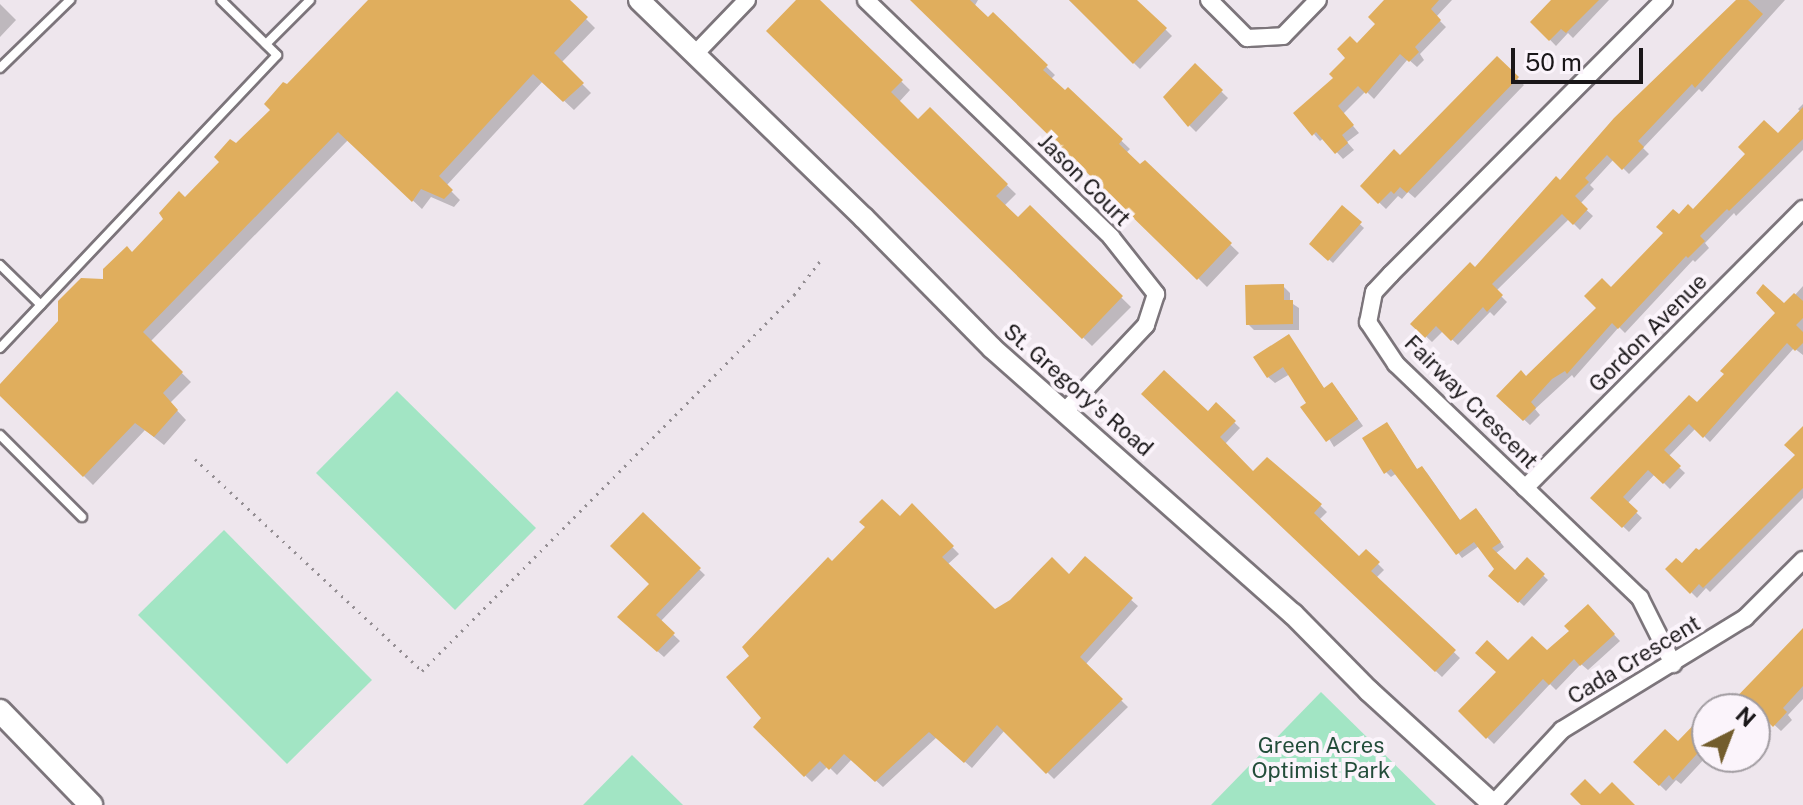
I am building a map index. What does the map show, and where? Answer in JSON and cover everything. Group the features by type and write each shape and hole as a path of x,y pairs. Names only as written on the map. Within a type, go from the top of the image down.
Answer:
{"main road":[{"path":"0,711 91,805"}],"street":[{"name":"St. Gregory's Road","path":"639,0 992,348 1066,410 1293,614 1369,691 1493,804"},
{"path":"695,54 747,0"},
{"name":"Jason Court","path":"866,0 1111,237 1156,294 1146,325 1066,410"},
{"path":"1209,0 1247,38 1283,36 1318,0"},
{"name":"Fairway Crescent","path":"1664,0 1374,292 1368,322 1396,364 1640,598 1673,664"},
{"name":"Gordon Avenue","path":"1525,488 1803,209"},
{"name":"Cada Crescent","path":"1493,804 1562,730 1745,618 1803,560"}],"lane":[{"path":"0,68 70,0"},
{"path":"0,348 277,55 221,0"},
{"path":"266,44 310,0"},
{"path":"0,265 41,305"},
{"path":"0,435 82,517"}],"path":[{"path":"195,459 422,671 784,306 820,261"}],"green space":[{"path":"397,391 536,528 455,610 316,473"},
{"path":"224,530 372,680 287,764 138,615"},
{"name":"Green Acres Optimist Park","path":"1321,692 1436,805 1211,805"},
{"path":"632,755 683,805 583,805"}],"building":[{"path":"368,0 570,0 588,17 554,53 584,83 563,102 533,74 439,176 453,190 444,199 421,189 412,202 338,132 143,332 183,372 163,393 178,410 154,437 135,423 83,477 0,396 0,384 58,321 58,301 81,278 103,279 103,269 127,246 132,252 163,219 159,213 179,191 185,197 219,162 214,157 230,139 236,143 270,110 264,104 283,82 287,84"},
{"path":"796,0 820,0 903,80 891,92 918,119 930,107 1008,184 996,196 1018,217 1030,205 1123,296 1082,339 766,31"},
{"path":"910,0 970,0 988,17 993,12 1048,65 1043,70 1065,90 1068,87 1123,139 1119,144 1140,164 1145,160 1232,243 1197,280"},
{"path":"1069,0 1137,0 1167,28 1133,64"},
{"path":"1384,0 1439,0 1431,9 1441,20 1415,47 1419,52 1409,62 1400,54 1366,94 1358,86 1338,106 1354,125 1342,135 1348,143 1335,154 1316,132 1312,136 1293,113 1333,78 1329,74 1345,58 1337,49 1350,36 1357,43 1375,24 1368,17"},
{"path":"1551,0 1599,0 1566,33 1561,29 1549,41 1530,22"},
{"path":"1736,0 1748,0 1763,14 1695,88 1692,84 1638,141 1644,147 1622,170 1607,155 1585,178 1589,182 1575,196 1588,209 1573,225 1562,214 1492,284 1503,295 1487,312 1483,307 1451,341 1436,326 1425,338 1410,324 1470,262 1475,267 1556,176 1560,180 1614,118"},
{"path":"1497,56 1519,77 1407,193 1400,187 1378,204 1360,186 1394,149 1400,155"},
{"path":"1195,63 1223,90 1188,127 1163,97"},
{"path":"1803,107 1803,139 1700,236 1705,241 1688,258 1686,256 1618,329 1612,323 1567,374 1565,371 1552,379 1531,402 1536,408 1523,421 1496,396 1521,370 1526,376 1596,308 1584,296 1602,278 1611,287 1663,233 1656,227 1673,209 1679,214 1688,204 1693,209 1745,154 1738,147 1764,120 1778,133"},
{"path":"1342,205 1362,222 1328,261 1309,244"},
{"path":"1284,284 1284,300 1293,300 1293,324 1246,325 1245,285"},
{"path":"1763,284 1784,303 1794,293 1803,301 1803,318 1796,325 1803,332 1803,343 1795,351 1787,343 1703,438 1689,424 1664,450 1681,466 1663,484 1648,470 1623,497 1638,511 1622,528 1590,498 1689,395 1697,402 1724,374 1720,371 1775,313 1756,293"},
{"path":"1289,334 1324,388 1332,382 1358,419 1326,442 1300,407 1306,403 1283,367 1267,378 1253,357"},
{"path":"1164,370 1208,411 1216,402 1236,421 1220,437 1253,471 1267,457 1322,504 1314,513 1359,556 1366,549 1380,562 1371,571 1456,650 1435,672 1141,394"},
{"path":"1387,422 1417,469 1422,466 1460,520 1476,508 1501,542 1492,548 1515,570 1527,557 1545,574 1518,603 1488,576 1494,569 1474,542 1456,555 1391,469 1384,474 1362,438"},
{"path":"1803,426 1803,488 1703,588 1699,584 1690,594 1665,569 1676,558 1682,563 1696,548 1699,550 1795,455 1784,445"},
{"path":"882,499 900,516 912,503 954,546 942,557 995,609 1010,600 1052,557 1069,574 1085,556 1133,598 1080,657 1123,699 1046,774 997,725 964,763 929,732 875,782 844,754 829,770 820,761 804,777 753,727 761,718 726,677 749,656 742,647 828,557 832,561 865,527 859,522"},
{"path":"643,512 701,568 656,615 675,633 657,652 617,617 649,584 610,546"},
{"path":"1588,604 1615,634 1580,666 1574,659 1549,685 1543,679 1486,739 1458,711 1496,672 1475,653 1487,640 1508,660 1532,636 1547,650 1569,631 1564,626"},
{"path":"1803,628 1803,686 1783,708 1787,712 1773,727 1771,693 1740,693"},
{"path":"1691,728 1691,760 1673,780 1669,775 1659,786 1633,762 1665,729 1678,741"},
{"path":"1585,779 1600,794 1612,782 1635,805 1581,805 1570,794"}]}
